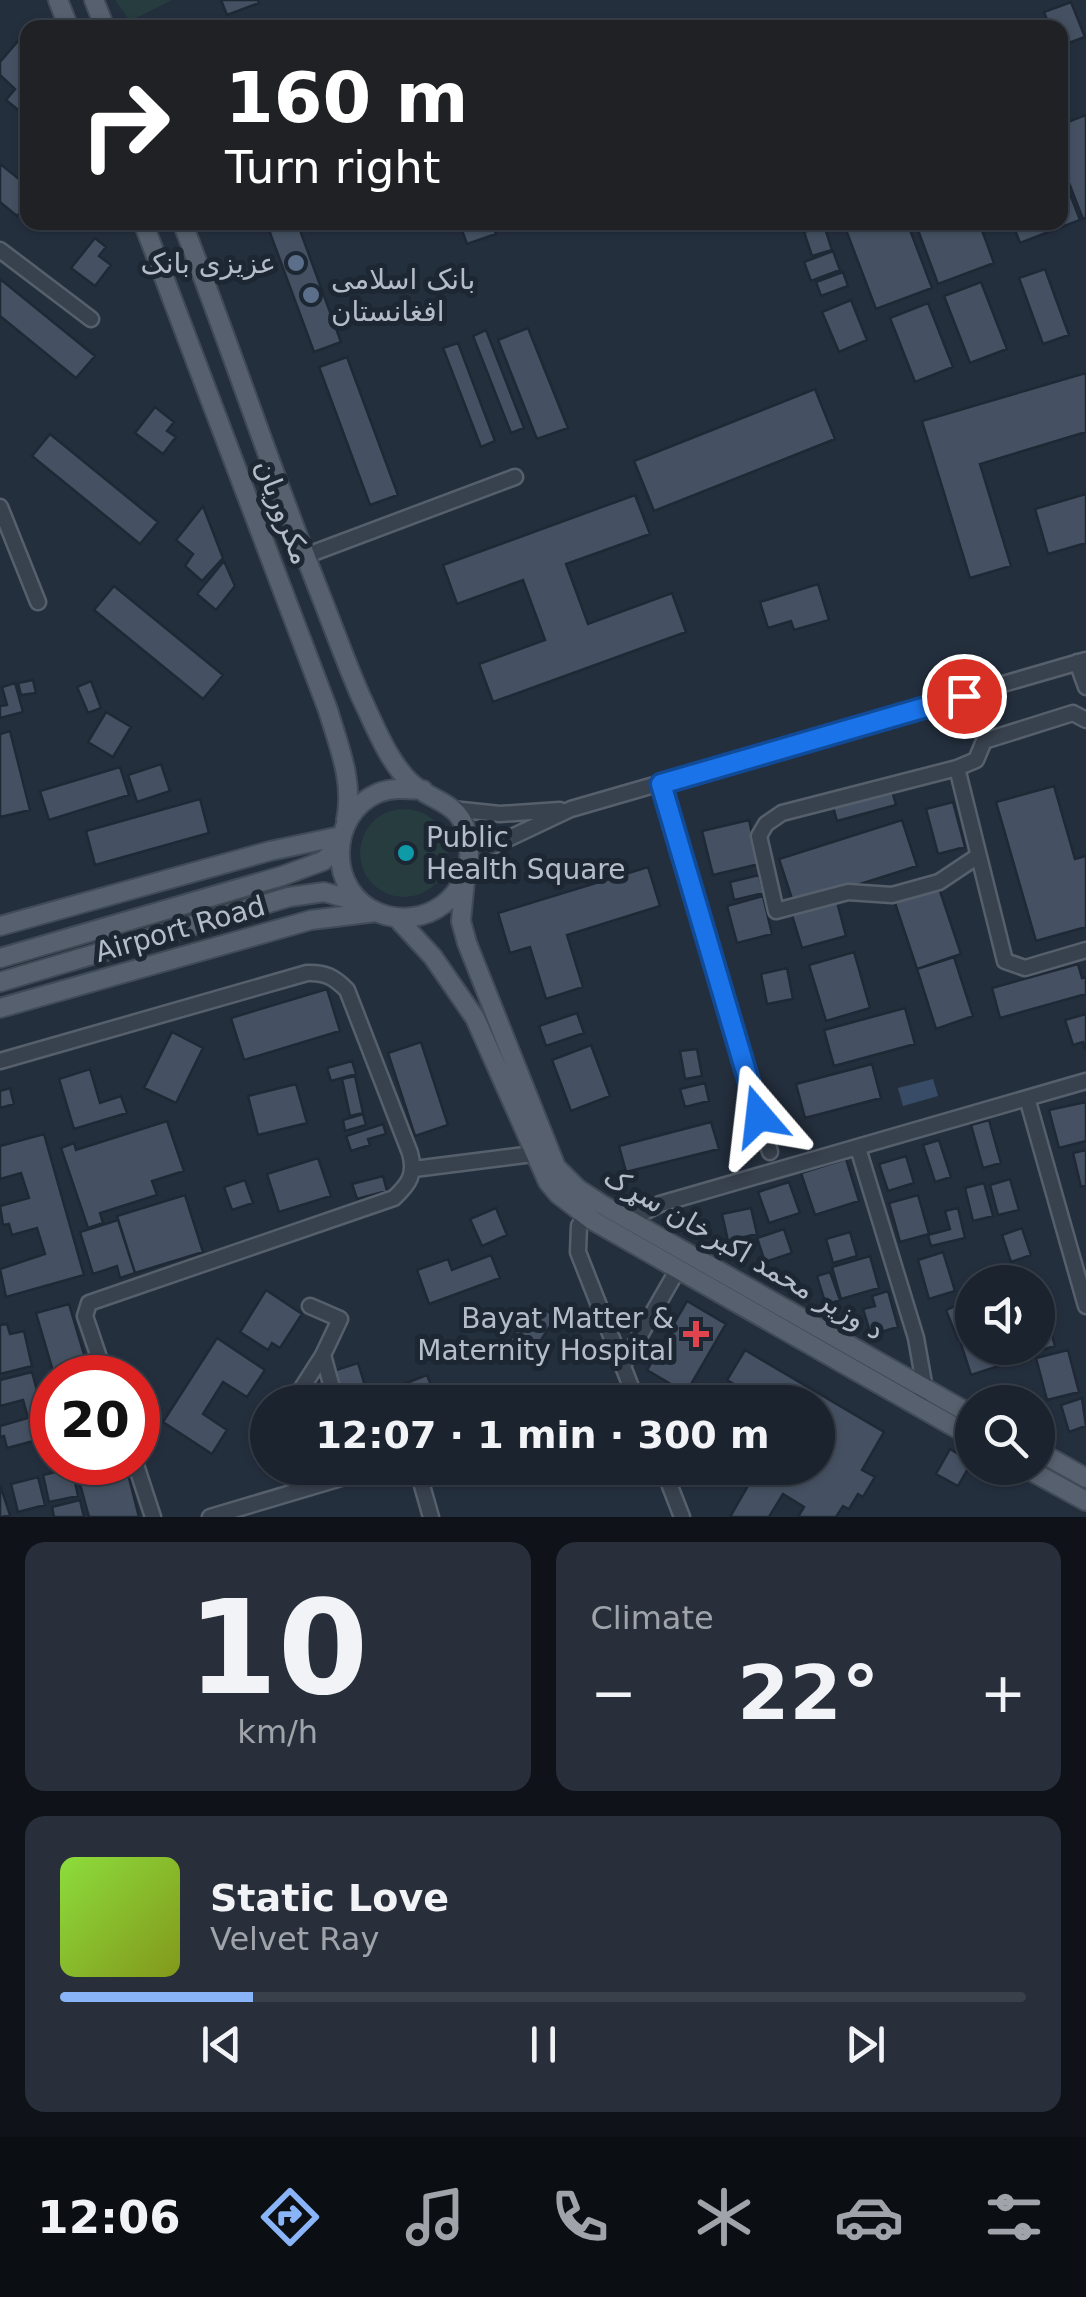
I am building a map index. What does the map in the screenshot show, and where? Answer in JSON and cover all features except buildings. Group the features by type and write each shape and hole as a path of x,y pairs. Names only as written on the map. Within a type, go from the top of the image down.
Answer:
{"main road":[{"name":"مکروریان","path":"146,230 328,710 348,775 350,800 342,836"},
{"path":"0,982 289,897 324,892 398,918 419,917 456,894 468,866 468,840 452,809 410,782 360,694 185,230"},
{"path":"369,907 348,886 340,868 342,836 358,806 377,793 400,788 422,790"},
{"name":"Airport Road","path":"0,926 270,851 342,836"},
{"name":"Airport Road","path":"0,958 282,876 323,861 342,836"},
{"name":"د وزیر محمد اکبرخان سړک","path":"468,866 462,921 496,1017 556,1167 590,1207 630,1220 921,1397 955,1409"},
{"name":"Airport Road","path":"0,1008 369,907"},
{"path":"398,918 434,957 474,1018 534,1154 558,1194 590,1207 678,1268 921,1397 955,1424"},
{"path":"1055,1461 1086,1478"},
{"path":"1055,1484 1086,1502"}],"street":[{"path":"0,250 91,319"},
{"path":"305,556 515,477"},
{"path":"0,506 38,602"},
{"path":"452,809 500,814 571,809 1082,661 1086,687"},
{"path":"978,856 939,882 892,895 848,892 776,910 759,836 766,824 782,813 958,768 976,760 984,741 1073,713 1086,720"},
{"path":"958,768 1006,961 1025,968 1086,950"},
{"path":"661,784 770,1152"},
{"path":"468,866 571,809"},
{"path":"0,1061 307,973 322,972 348,990 414,1169 406,1186 394,1198 372,1208 90,1303 85,1316 98,1355"},
{"path":"630,1220 660,1204 1086,1081"},
{"path":"1027,1098 1086,1306"},
{"path":"858,1148 916,1338 921,1397"},
{"path":"414,1169 534,1154"},
{"path":"590,1207 579,1226 578,1252 631,1385"},
{"path":"623,1365 678,1268"},
{"path":"303,1385 323,1356 340,1319 310,1306"},
{"path":"323,1356 331,1385"},
{"path":"142,1485 153,1517"},
{"path":"210,1517 316,1485"},
{"path":"421,1485 431,1517"},
{"path":"670,1485 682,1517"}],"green space":[{"path":"115,0 172,0 132,20"},
{"path":"404,809 421,812 435,822 445,836 445,870 435,884 421,894 404,897 387,894 373,884 363,870 360,853 363,836 373,822 387,812"}],"water":[{"path":"933,1079 938,1096 903,1106 898,1088"}],"place":[{"name":"عزیزی بانک","path":"296,263"},
{"name":"بانک اسلامی افغانستان","path":"311,295"},
{"name":"Public Health Square","path":"406,853"},
{"name":"Bayat Matter & Maternity Hospital","path":"696,1334"}],"route":[{"path":"759,1116 661,784 964,696"}]}
